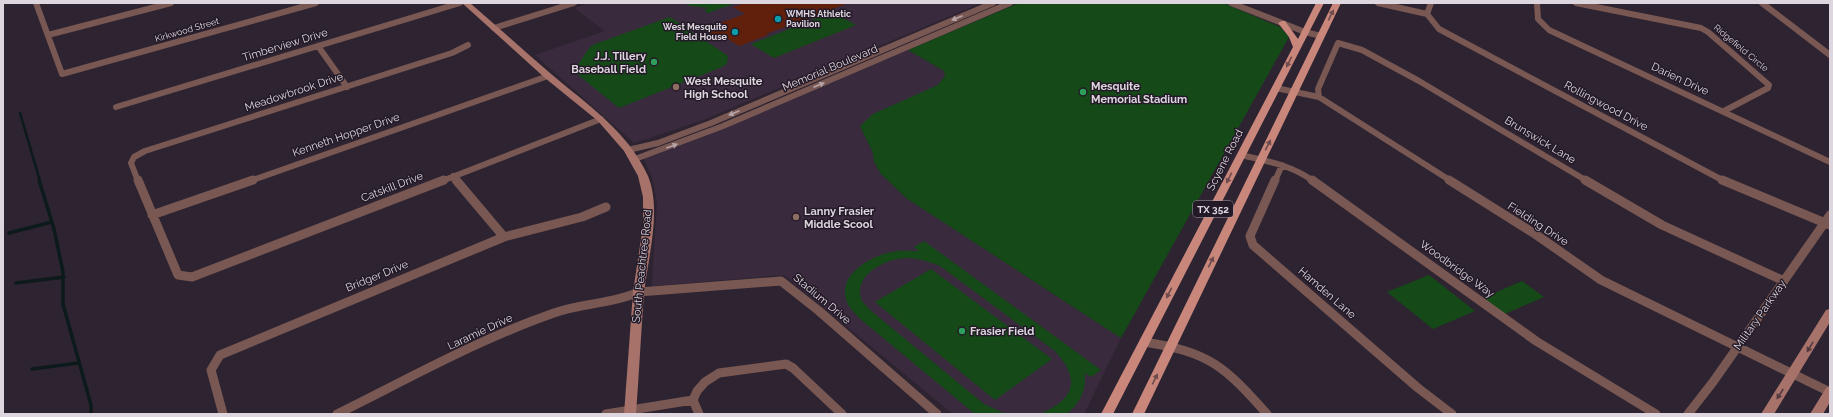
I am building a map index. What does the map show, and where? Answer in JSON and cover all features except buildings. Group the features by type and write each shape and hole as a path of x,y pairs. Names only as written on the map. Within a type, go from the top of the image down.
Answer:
{"main road":[{"name":"South Peachtree Road","path":"466,3 548,76 601,119 632,155 643,176 648,197 646,254 639,292 630,411"},
{"name":"Scyene Road","path":"1107,414 1320,3"},
{"name":"TX 352","path":"1138,414 1337,3"},
{"path":"1282,23 1293,37 1297,46"},
{"path":"1767,414 1830,312"},
{"path":"1816,414 1830,391"}],"street":[{"path":"36,3 48,35 171,3"},
{"name":"Kirkwood Street","path":"48,35 62,74 316,3"},
{"name":"Timberview Drive","path":"116,106 460,3"},
{"path":"494,28 574,3"},
{"name":"Memorial Boulevard","path":"632,155 658,142 711,123 993,3"},
{"name":"Memorial Boulevard","path":"632,155 724,126 1010,3"},
{"path":"1231,3 1305,32 1321,36"},
{"path":"1378,3 1427,14 1431,3"},
{"name":"Darien Drive","path":"1537,3 1537,19 1540,24 1549,30 1830,162"},
{"name":"Ridgefield Circle","path":"1576,3 1701,28 1708,32 1769,85 1768,88 1724,111"},
{"path":"1762,3 1830,55"},
{"name":"Rollingwood Drive","path":"1427,14 1439,29 1702,170 1749,192 1827,224"},
{"name":"Brunswick Lane","path":"1319,97 1318,89 1338,43 1354,47 1419,82 1662,225 1784,281"},
{"name":"Meadowbrook Drive","path":"152,215 131,163 134,157 145,151 452,53 468,45"},
{"path":"318,46 348,87"},
{"name":"Kenneth Hopper Drive","path":"152,215 548,76"},
{"name":"Fielding Drive","path":"1276,88 1294,93 1319,97 1535,234 1601,280 1793,374"},
{"name":"Catskill Drive","path":"152,215 178,275 192,277 601,119"},
{"name":"Woodbridge Way","path":"1241,155 1282,165 1303,173 1536,341 1656,414"},
{"name":"Hamden Lane","path":"1282,165 1250,236 1253,245 1418,388 1452,414"},
{"path":"453,176 504,237"},
{"name":"Bridger Drive","path":"223,414 211,370 220,355 504,237 582,218 606,207"},
{"name":"Military Parkway","path":"1688,414 1713,382 1784,281 1827,224 1830,215"},
{"name":"Stadium Drive","path":"639,292 782,281 819,311 936,414"},
{"name":"Laramie Drive","path":"336,414 509,331 556,313 592,304 628,298 639,292"},
{"path":"1144,342 1170,346 1195,354 1223,368 1268,414"},
{"path":"699,414 693,400 697,391 705,382 719,373 786,364 794,368 842,414"},
{"path":"1793,374 1830,391"},
{"path":"606,414 693,400"}],"shaded area":[{"name":"West Mesquite High School","path":"590,3 981,3 703,120 634,143 535,55 605,31 574,8"},
{"name":"Lanny Frasier Middle Scool","path":"908,50 944,71 945,76 938,85 860,126 873,153 874,162 881,174 906,198 1121,338 1084,414 953,414 784,275 652,286 657,202 652,177 643,157"}],"green space":[{"path":"683,3 736,3 708,13 704,10 709,8 691,6"},
{"name":"Mesquite Memorial Stadium","path":"1019,3 1223,3 1280,27 1289,37 1121,338 906,198 881,174 874,162 873,153 860,126 873,114 938,85 945,76 944,71 908,50"},
{"path":"832,12 856,25 774,58 751,44"},
{"name":"J.J. Tillery Baseball Field","path":"670,17 728,56 727,64 619,108 577,74 577,66 590,47"},
{"path":"924,241 1101,370 1091,377 1085,373 1085,385 1082,396 1067,414 1040,414 1061,402 1067,395 1070,388 1071,380 1069,371 1055,351 940,266 920,259 911,258 890,261 881,265 866,276 862,283 860,292 862,301 870,310 984,404 1001,412 1013,414 975,414 859,318 851,309 845,296 846,286 849,278 855,270 872,259 891,252 919,251 914,247"},
{"name":"Frasier Field","path":"931,269 1052,359 995,400 875,302"},
{"path":"1429,275 1475,311 1433,329 1387,292"},
{"path":"1522,281 1544,297 1505,314 1483,298"}],"waterway":[{"path":"20,113 40,181"},
{"path":"39,180 52,222"},
{"path":"9,233 52,222"},
{"path":"52,222 63,277"},
{"path":"16,283 63,277"},
{"path":"63,277 63,304 91,405 91,414"},
{"path":"32,369 78,363"}],"place":[{"name":"WMHS Athletic Pavilion","path":"778,19"},
{"name":"West Mesquite Field House","path":"735,32"},
{"name":"J.J. Tillery Baseball Field","path":"654,62"},
{"name":"West Mesquite High School","path":"676,87"},
{"name":"Mesquite Memorial Stadium","path":"1083,92"},
{"name":"Lanny Frasier Middle Scool","path":"796,217"},
{"name":"Frasier Field","path":"962,331"}]}
